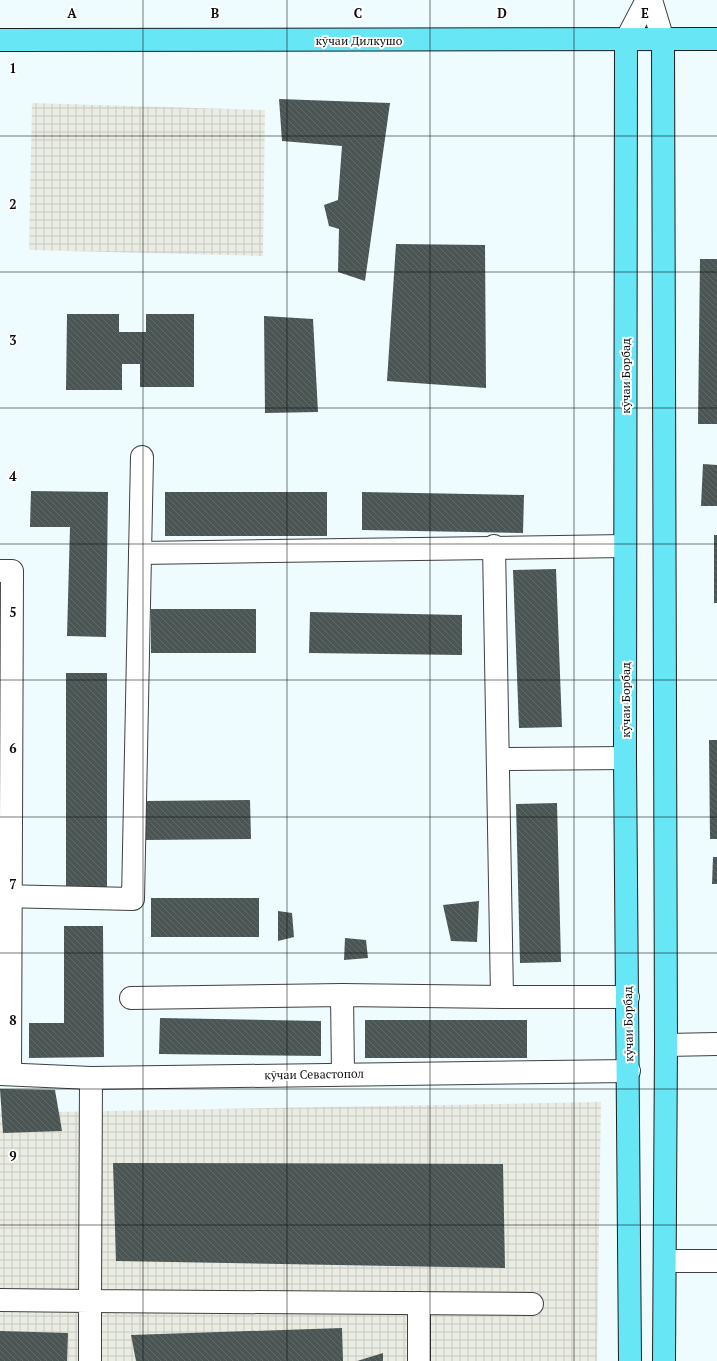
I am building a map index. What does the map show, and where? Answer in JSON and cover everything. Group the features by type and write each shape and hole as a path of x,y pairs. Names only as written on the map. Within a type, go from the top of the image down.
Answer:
{"main road":[{"name":"кӯчаи Дилкушо","path":"0,40 717,39"},
{"name":"кӯчаи Борбад","path":"626,40 625,758 629,1071 630,1361"},
{"path":"663,40 666,1045 664,1361"}],"street":[{"path":"626,40 647,0"},
{"path":"651,0 663,40"},
{"path":"5,896 133,899 142,457"},
{"path":"140,553 494,546 625,546"},
{"path":"494,546 502,997"},
{"path":"0,571 12,571 6,677 5,1074"},
{"path":"498,759 625,758"},
{"path":"131,998 342,995 628,997"},
{"path":"342,995 343,1073"},
{"path":"666,1045 717,1044"},
{"name":"кӯчаи Севастопол","path":"5,1074 91,1078 343,1073 629,1071"},
{"path":"90,1361 91,1078"},
{"path":"665,1261 717,1261"},
{"path":"0,1300 532,1304"},
{"path":"419,1303 419,1361"}],"shaded area":[{"path":"32,103 265,110 263,256 29,250"},
{"path":"601,1102 597,1361 0,1361 0,1113"}],"building":[{"path":"279,99 390,103 365,281 338,272 339,229 329,226 324,205 338,200 342,146 282,141"},
{"path":"396,244 485,245 486,388 387,381"},
{"path":"700,259 717,259 717,424 698,424"},
{"path":"67,314 119,314 119,332 146,332 146,314 194,314 194,387 140,387 140,364 122,364 122,390 66,390"},
{"path":"264,316 313,319 318,412 265,413"},
{"path":"703,464 717,465 717,506 701,506"},
{"path":"31,491 108,492 106,637 67,636 70,527 30,527"},
{"path":"165,492 327,492 327,536 165,536"},
{"path":"362,492 524,495 523,533 362,530"},
{"path":"714,535 717,535 717,603 714,603"},
{"path":"556,569 562,727 519,728 513,570"},
{"path":"151,609 256,609 256,653 151,653"},
{"path":"310,612 462,615 462,655 309,653"},
{"path":"66,673 107,673 107,890 66,890"},
{"path":"709,740 717,740 717,839 710,839"},
{"path":"250,800 251,839 145,840 145,801"},
{"path":"557,803 561,962 520,963 516,804"},
{"path":"713,857 717,857 717,884 712,884"},
{"path":"151,898 259,898 259,937 151,937"},
{"path":"479,901 477,942 451,941 443,905"},
{"path":"278,911 292,913 294,937 278,941"},
{"path":"64,926 103,926 104,1057 29,1058 29,1023 64,1023"},
{"path":"345,938 366,940 368,958 344,960"},
{"path":"160,1018 321,1021 321,1056 159,1054"},
{"path":"365,1020 527,1020 527,1058 365,1058"},
{"path":"0,1089 55,1090 62,1131 3,1133"},
{"path":"113,1163 503,1164 505,1268 116,1261"},
{"path":"342,1328 343,1361 136,1361 131,1335"},
{"path":"0,1331 68,1333 67,1361 0,1361"},
{"path":"383,1353 383,1361 357,1361"}]}
